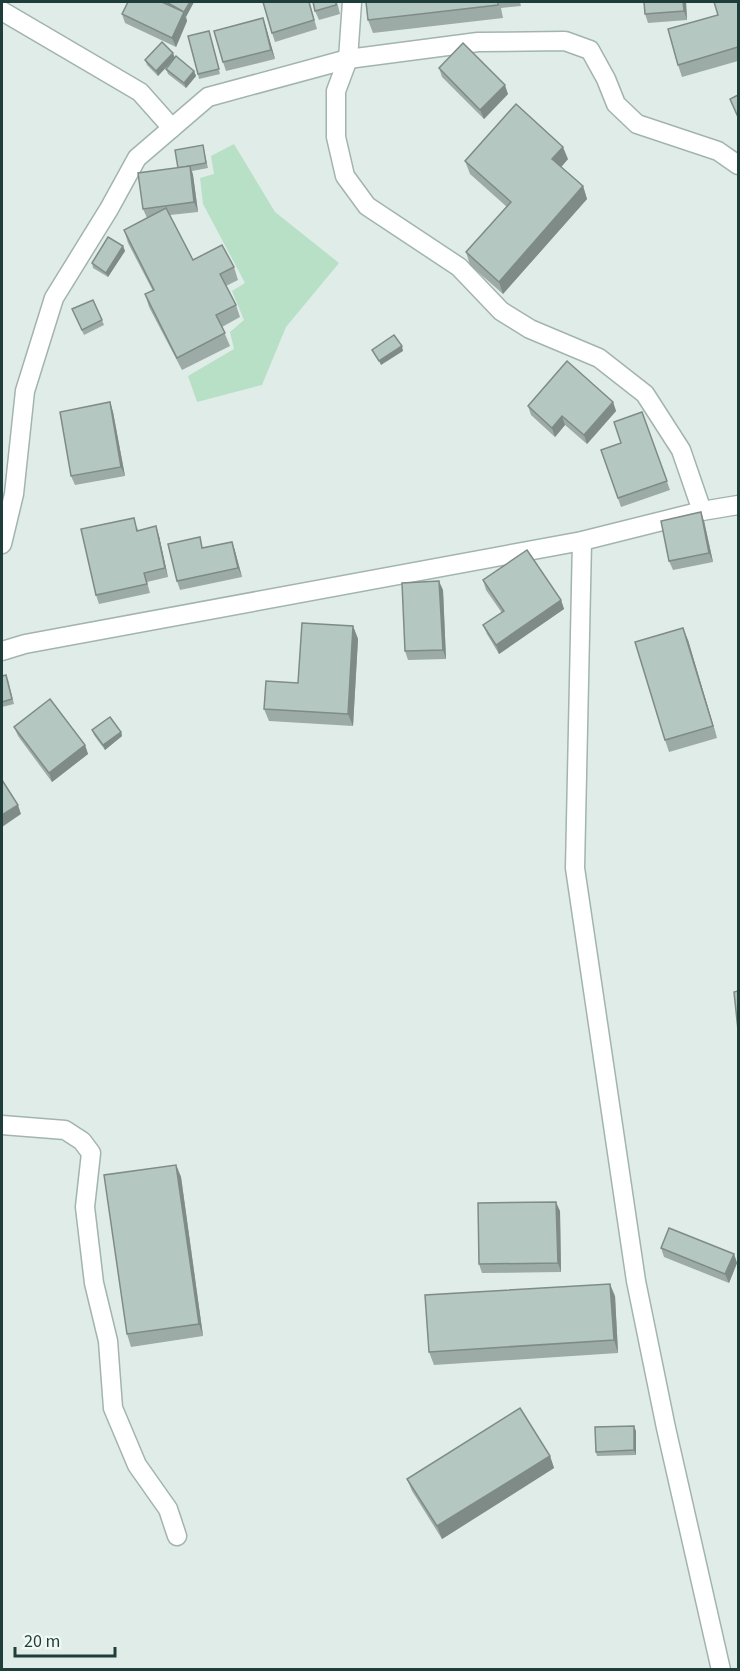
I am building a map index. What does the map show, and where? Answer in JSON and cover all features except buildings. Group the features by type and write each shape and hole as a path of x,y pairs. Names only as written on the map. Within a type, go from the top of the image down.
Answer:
{"street":[{"path":"352,2 348,59 336,91 336,137 345,176 367,206 459,267 501,311 530,329 598,358 645,394 681,450 702,511"},
{"path":"2,11 140,92 172,128"},
{"path":"2,544 14,494 25,391 54,298 109,209 137,158 208,97 348,59 478,42 565,41 590,50 606,79 616,104 637,124 718,151 738,165"},
{"path":"2,651 36,642 582,542 702,511 738,505"},
{"path":"582,542 575,868 636,1281 721,1670"},
{"path":"2,1125 65,1130 82,1141 91,1154 85,1208 94,1283 108,1341 113,1408 137,1465 168,1509 177,1536"}],"green space":[{"path":"234,144 275,212 339,263 286,327 262,385 197,402 188,376 234,349 230,332 244,320 232,291 245,283 203,204 200,178 214,174 211,156"}]}
